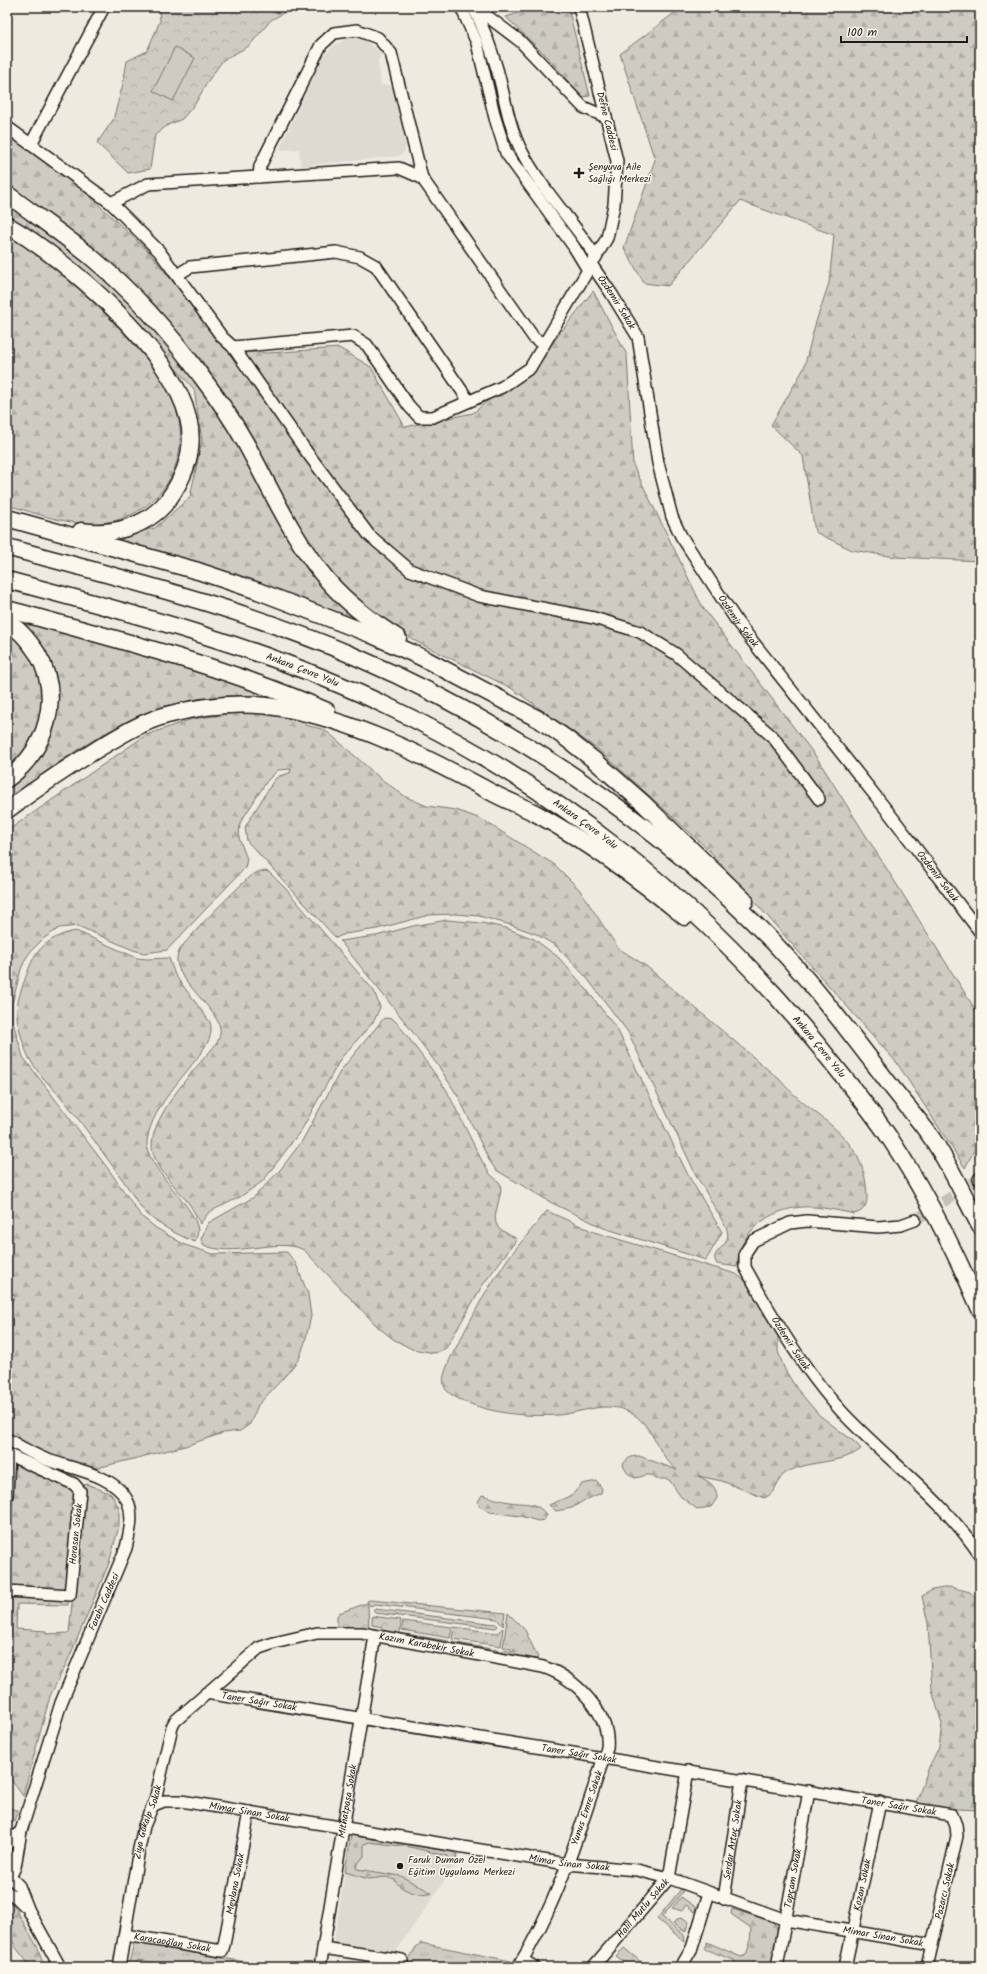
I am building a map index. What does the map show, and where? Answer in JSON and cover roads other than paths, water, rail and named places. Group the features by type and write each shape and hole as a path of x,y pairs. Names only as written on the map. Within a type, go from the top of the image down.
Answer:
{"highway":[{"path":"7,194 92,258 132,295 170,334 214,394 244,440 303,548 344,598 359,611 389,632 484,685 540,720 594,760 665,823 720,875 798,955 890,1072 933,1141 980,1226"},
{"path":"7,225 39,245 68,268 105,301 147,345 168,373 179,392 189,418 191,444 185,473 180,484 165,503 147,518 125,529 113,532 84,531 7,517"},
{"path":"7,517 198,571 298,605 393,644 540,720"},
{"path":"7,546 172,592 284,628 434,693 468,711 546,758 618,807 657,838 749,919 804,975 836,1014 933,1141"},
{"name":"Ankara Çevre Yolu","path":"7,580 164,622 277,660 385,705 454,740 505,769 551,798 594,830 688,906 755,972 860,1096 891,1139 920,1187 980,1309"},
{"path":"7,608 242,677 343,718 536,814 592,848 636,878 701,932 860,1096"},
{"path":"7,622 28,640 39,657 47,680 50,704 47,721 41,739 22,767 7,779"},
{"path":"7,810 81,759 139,725 166,715 214,705 274,707 318,716 345,725 421,756"}],"street":[{"path":"31,144 104,7"},
{"path":"461,7 477,43 495,118 506,153 570,242 592,264"},
{"path":"474,7 497,70 509,122 522,151 592,264"},
{"path":"474,7 520,41 583,107 606,116"},
{"name":"Defne Caddesi","path":"233,347 353,336 367,345 409,406 419,417 433,417 502,387 530,368 607,238 614,205 617,161 579,7"},
{"path":"259,177 260,166 321,46 334,33 357,30 378,38 391,53 422,178 534,338 544,344"},
{"path":"7,127 111,203 159,251 222,337 233,347 306,451 369,535 410,570 480,596 594,618 640,632 676,654 773,737 819,799"},
{"path":"111,203 148,184 399,168 422,178"},
{"path":"177,275 190,267 336,252 360,257 376,266 469,401"},
{"name":"Özdemir Sokak","path":"592,264 638,337 658,463 672,518 681,536 738,623 889,813 980,932"},
{"name":"Özdemir Sokak","path":"915,1220 901,1225 878,1228 814,1222 790,1223 753,1241 745,1253 745,1267 793,1346 830,1399 871,1440 946,1510 980,1555"},
{"name":"Farabi Caddesi","path":"7,1439 40,1456 109,1482 124,1495 129,1503 130,1513 129,1535 126,1548 61,1703 21,1831 11,1842 15,1867 9,1875 7,1889"},
{"name":"Horasan Sokak","path":"7,1496 9,1455 74,1484 80,1491 70,1595 7,1591"},
{"name":"Kazım Karabekir Sokak","path":"206,1693 254,1651 274,1642 317,1633 348,1632 375,1636 536,1664 558,1673 574,1684 586,1696 601,1719 607,1734 608,1742 604,1758"},
{"name":"Mithatpaşa Sokak","path":"320,1967 375,1636"},
{"name":"Taner Sağır Sokak","path":"206,1693 809,1790 952,1815"},
{"name":"Ziya Gökalp Sokak","path":"119,1967 138,1848 144,1826 154,1805 173,1724 180,1715 206,1693"},
{"name":"Yunus Emre Sokak","path":"520,1963 547,1916 604,1758"},
{"name":"Halil Mutlu Sokak","path":"593,1967 669,1878 688,1771"},
{"name":"Serdar Artuç Sokak","path":"724,1899 742,1780"},
{"name":"Topçam Sokak","path":"777,1967 809,1790"},
{"name":"Mimar Sinan Sokak","path":"154,1805 164,1801 181,1801 567,1864 622,1867 669,1878 786,1920 932,1945"},
{"name":"Kozan Sokak","path":"845,1967 880,1802"},
{"name":"Mevlana Sokak","path":"219,1952 222,1951 224,1945 249,1812"},
{"name":"Pazarcı Sokak","path":"927,1967 957,1836 956,1825 952,1815"},
{"path":"9,1875 19,1886 29,1911 60,1967"},
{"path":"7,1892 17,1898 29,1911"},
{"path":"682,1967 692,1948 709,1893"},
{"name":"Karacaoğlan Sokak","path":"125,1935 219,1952"},
{"path":"323,1948 402,1960"},
{"path":"520,1963 534,1967"}],"tunnel":[{"path":"915,1220 979,1179"}],"place":[{"name":"Şenyuva Aile Sağlığı Merkezi","path":"579,173"},
{"name":"Faruk Duman Özel Eğitim Uygulama Merkezi","path":"400,1866"}]}
